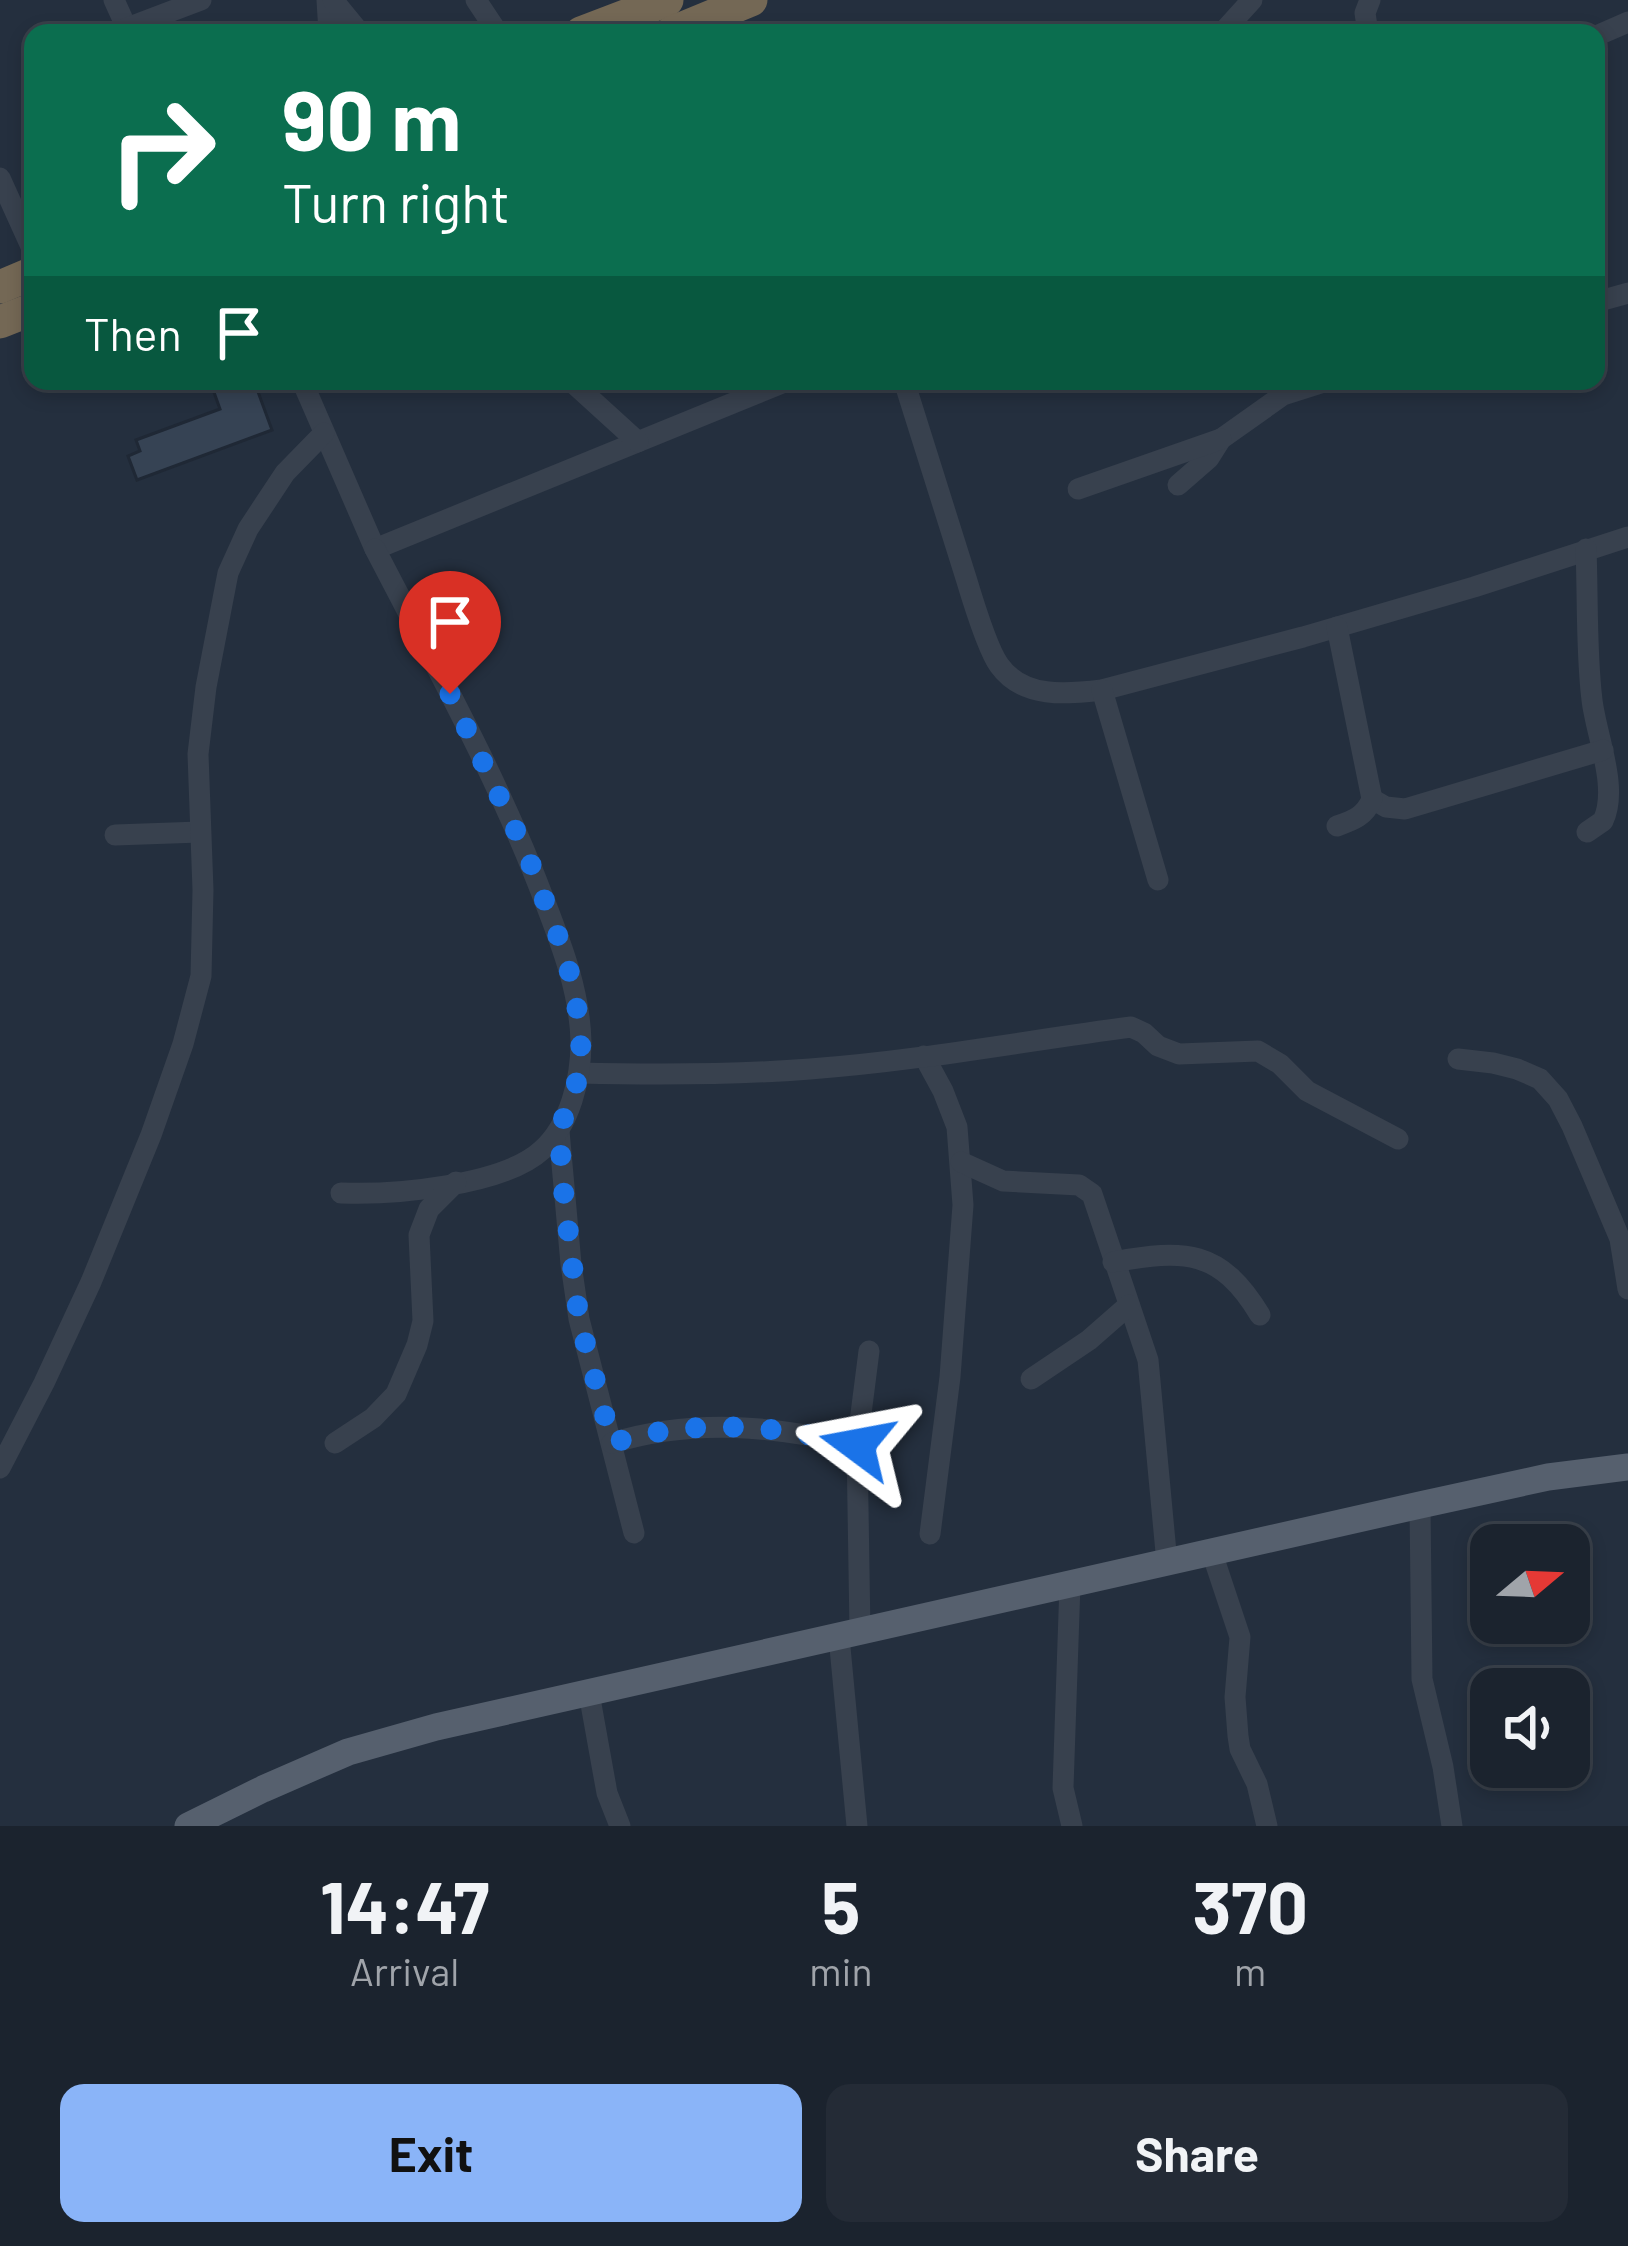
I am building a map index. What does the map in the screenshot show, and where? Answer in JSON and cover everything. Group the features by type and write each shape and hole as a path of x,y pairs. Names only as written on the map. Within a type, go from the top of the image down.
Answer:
{"highway":[{"path":"604,24 667,0"},
{"path":"693,24 751,0"}],"main road":[{"path":"188,1826 348,1752 436,1726 1420,1505 1548,1478 1627,1472"}],"street":[{"path":"143,24 201,0"},
{"path":"330,0 351,24"},
{"path":"1230,24 1252,0"},
{"path":"1346,0 1368,15"},
{"path":"171,11 177,24"},
{"path":"0,178 24,231"},
{"path":"306,390 376,549 527,854 566,957 581,1039 580,1073 559,1131 571,1264 579,1319 634,1533"},
{"path":"582,390 638,442"},
{"path":"376,549 765,390"},
{"path":"907,390 999,666 1040,692 1102,690 1337,627 1628,537"},
{"path":"1078,489 1220,439 1283,395 1299,390"},
{"path":"0,1468 91,1282 151,1136 201,976 198,754 228,573 248,529 285,472 324,433"},
{"path":"1178,485 1209,458 1220,439"},
{"path":"1586,549 1592,701 1609,799 1603,821 1587,832"},
{"path":"1337,627 1372,799 1359,818 1337,826"},
{"path":"1102,690 1158,880"},
{"path":"1372,799 1386,807 1405,808 1603,750"},
{"path":"116,835 200,832"},
{"path":"580,1073 708,1076 814,1069 1131,1027 1179,1054 1258,1051 1280,1064 1307,1091 1398,1139"},
{"path":"923,1056 957,1127 961,1162 960,1257 930,1534"},
{"path":"1457,1059 1517,1069 1540,1079 1558,1099 1620,1239 1628,1289"},
{"path":"341,1193 375,1194 508,1172 530,1160 559,1131"},
{"path":"961,1162 1004,1181 1079,1185 1092,1194 1148,1360 1167,1562"},
{"path":"335,1443 373,1418 396,1394 423,1321 418,1235 429,1210 456,1182"},
{"path":"1113,1262 1162,1254 1209,1262 1232,1276 1260,1315"},
{"path":"1031,1379 1089,1340 1129,1305"},
{"path":"857,1826 849,1635 857,1445 869,1351"},
{"path":"612,1443 714,1426 805,1433 857,1445"},
{"path":"1420,1505 1422,1679 1452,1826"},
{"path":"1211,1552 1240,1637 1235,1697 1238,1736 1267,1826"},
{"path":"1070,1584 1063,1788 1072,1826"},
{"path":"589,1694 607,1792 620,1826"}],"building":[{"path":"213,390 257,390 272,430 137,480 128,456 140,451 136,440 220,409"}],"route":[{"path":"450,694 527,854 566,957 576,1001 580,1073 559,1131 564,1196 579,1319 612,1443 672,1429 714,1426 805,1433 857,1445"}]}
